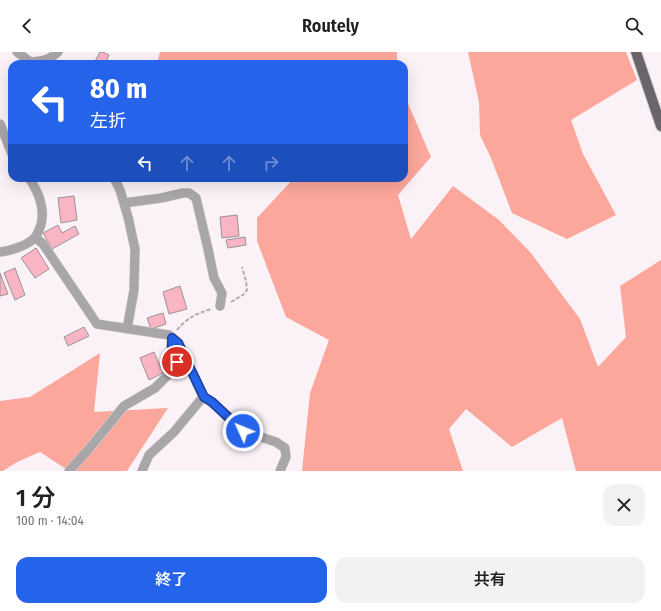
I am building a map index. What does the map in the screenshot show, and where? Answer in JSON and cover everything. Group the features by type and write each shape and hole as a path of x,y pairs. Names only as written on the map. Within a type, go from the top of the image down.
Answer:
{"main road":[{"path":"636,52 661,126"}],"street":[{"path":"17,52 28,60"},
{"path":"0,124 8,144"},
{"path":"0,252 6,252 24,246 36,238 43,218 42,205 36,186 32,182"},
{"path":"116,182 128,217 135,249 134,290 127,329"},
{"path":"124,203 183,193 189,193 196,198 214,278 222,293 220,306"},
{"path":"36,238 43,244 97,324 168,335 178,343 204,397 212,402 243,431 276,442 285,448 286,457 280,471"},
{"path":"69,471 124,406 155,388 174,369 177,362 172,346 172,338"},
{"path":"142,471 149,455 174,432 204,397"}],"shaded area":[{"path":"160,52 397,52 397,60 158,60"},
{"path":"468,52 626,52 637,80 571,120 583,154 616,215 567,239 512,213 491,158 480,135 479,102"},
{"path":"408,103 431,157 398,195 411,239 453,186 499,220 531,253 580,319 598,367 626,337 620,286 661,260 661,471 576,471 562,418 512,447 466,409 449,429 463,471 302,471 310,393 329,340 286,317 257,241 257,218 290,182 408,182"},
{"path":"100,353 94,412 168,408 127,471 69,471 40,452 17,462 3,471 0,471 0,401 30,397"}],"building":[{"path":"100,52 109,55 107,60 96,60"},
{"path":"74,196 77,220 61,223 58,198"},
{"path":"237,215 239,236 222,238 220,217"},
{"path":"58,225 62,233 75,226 79,234 52,249 43,233"},
{"path":"245,237 246,245 228,248 226,240"},
{"path":"36,248 49,269 35,278 21,258"},
{"path":"15,268 25,295 15,300 4,273"},
{"path":"0,273 8,294 0,296"},
{"path":"180,286 187,309 169,314 163,292"},
{"path":"163,313 166,324 151,329 147,318"},
{"path":"84,327 89,336 68,346 64,337"},
{"path":"154,352 163,373 149,380 140,358"}],"route":[{"path":"177,362 172,346 172,338 178,343 204,397 212,402 243,431"}]}
